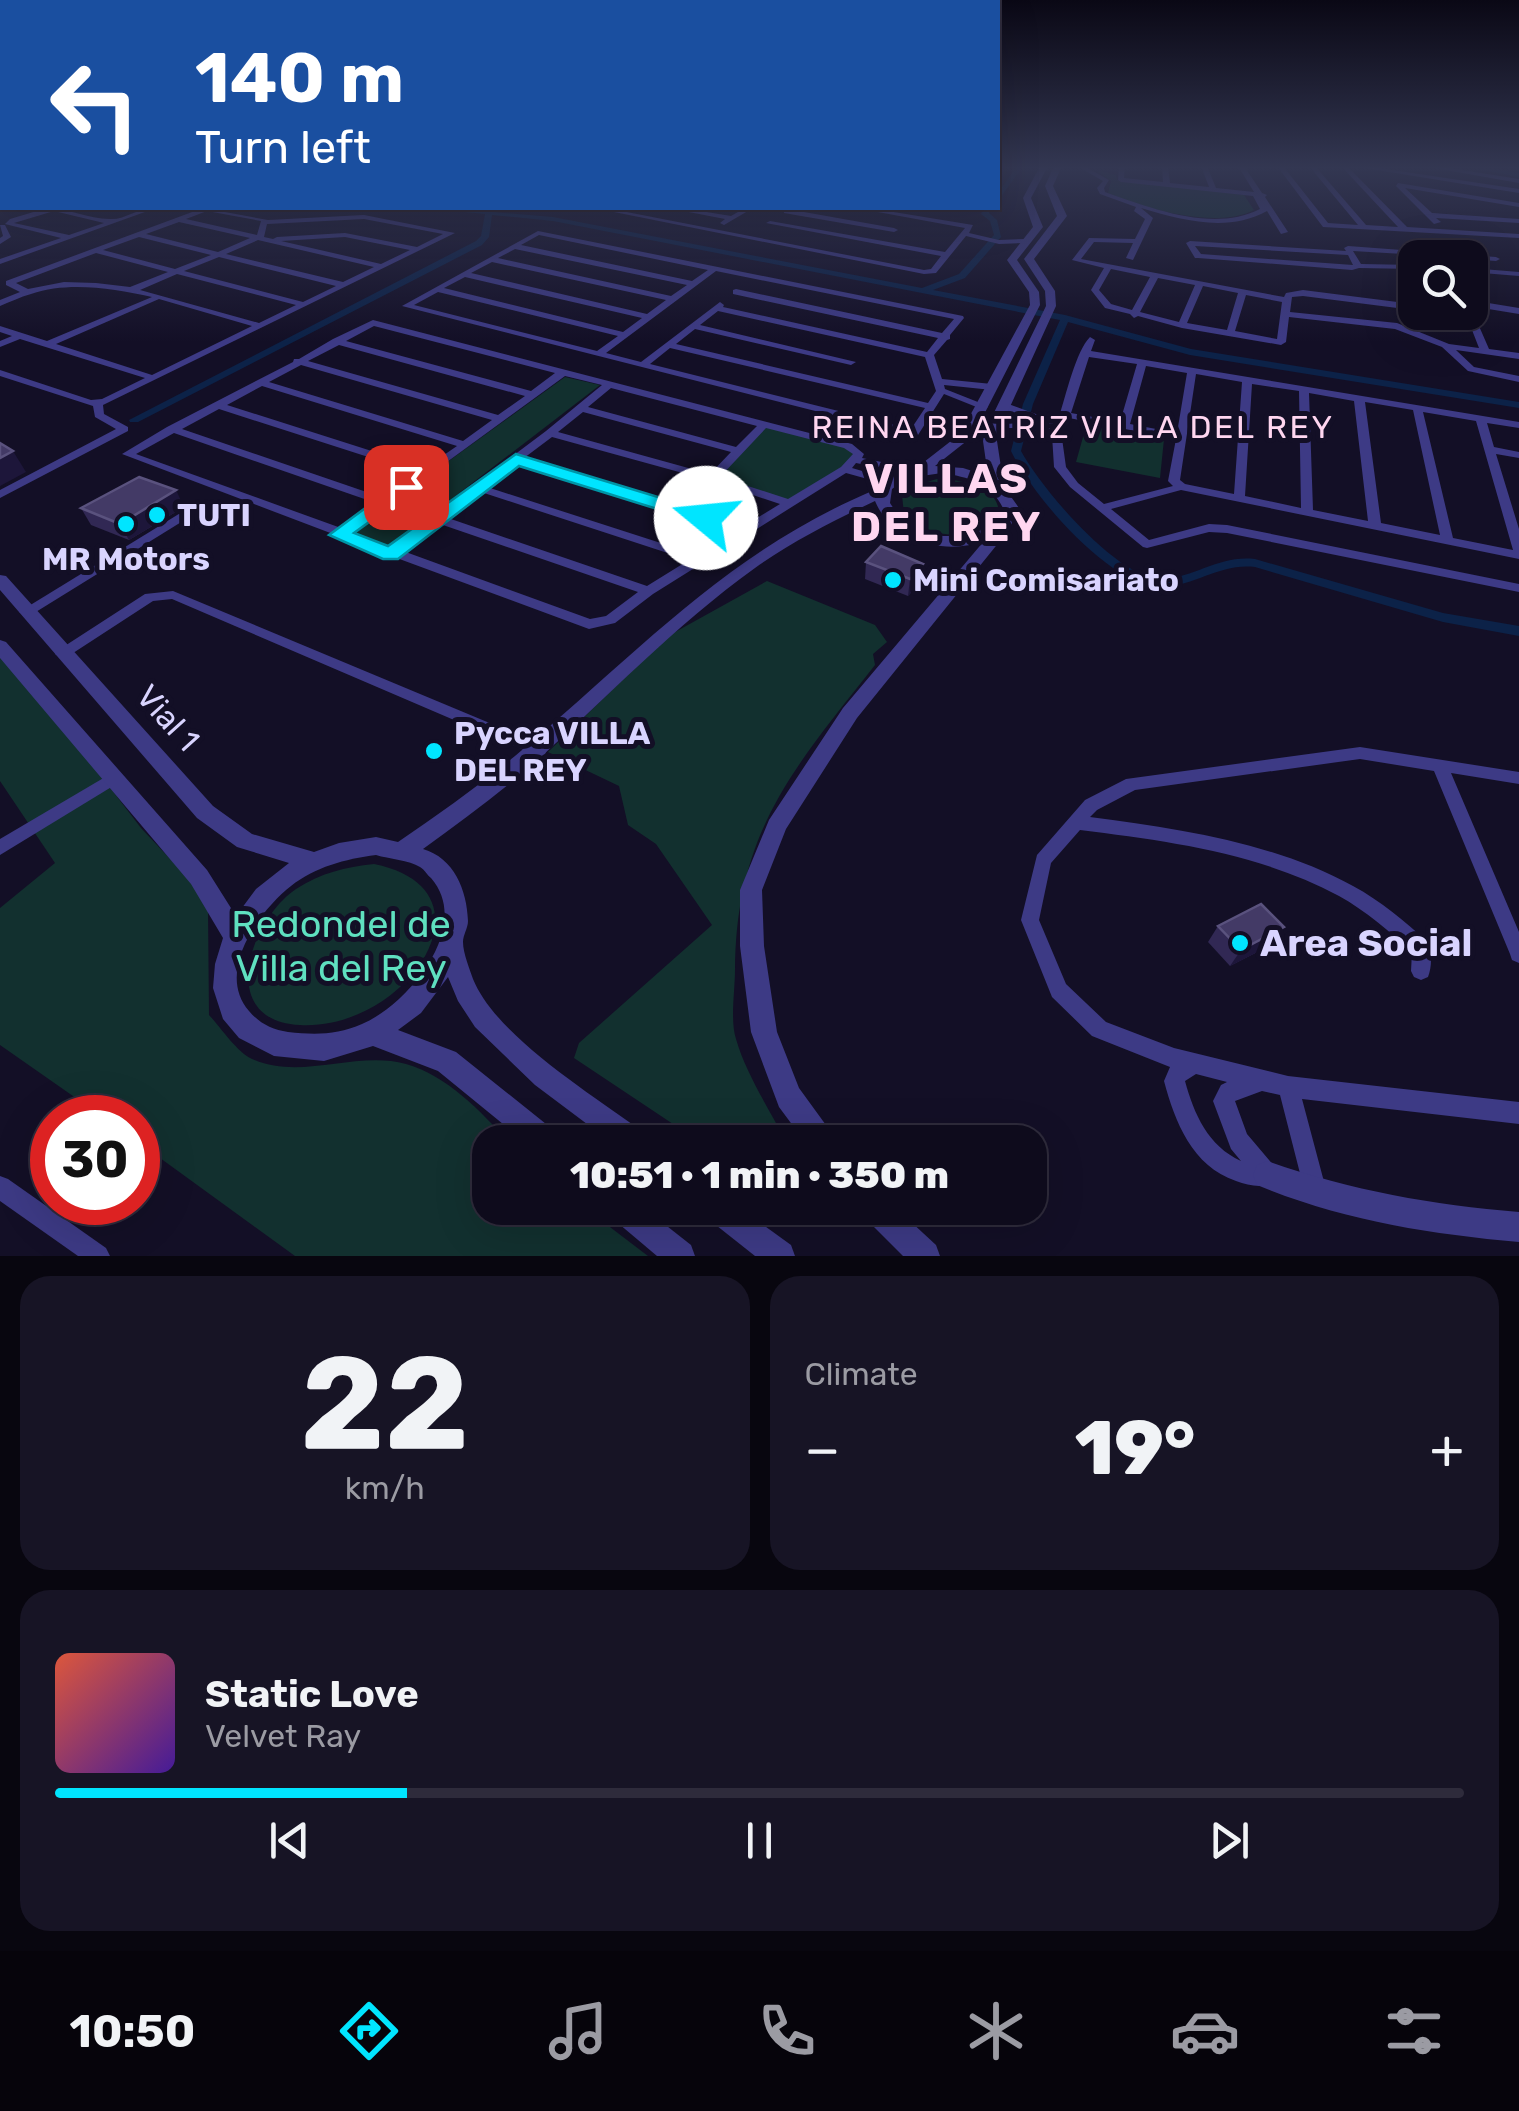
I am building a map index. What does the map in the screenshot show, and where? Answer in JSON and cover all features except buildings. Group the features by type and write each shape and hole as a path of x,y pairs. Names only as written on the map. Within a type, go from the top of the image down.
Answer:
{"street":[{"path":"12,225 69,238"},
{"path":"0,262 104,225"},
{"path":"26,292 10,282 162,225"},
{"path":"201,225 382,267"},
{"path":"129,291 258,238 264,225"},
{"path":"0,373 98,403 451,233 405,225"},
{"path":"691,225 924,272 933,271 970,228 967,225"},
{"path":"715,229 722,225"},
{"path":"752,236 768,225"},
{"path":"779,225 947,255"},
{"path":"867,225 894,230"},
{"path":"880,242 900,225"},
{"path":"1012,260 1038,225"},
{"path":"808,1125 789,1098 764,1032 752,946 751,890 777,826 850,712 1003,528 1011,508 997,487 990,441 1002,405 1051,306 1050,290 1030,259 1057,225"},
{"path":"1130,258 1144,225"},
{"path":"1227,225 1233,244"},
{"path":"1279,225 1284,232"},
{"path":"1330,225 1519,236"},
{"path":"1363,225 1366,228"},
{"path":"1400,225 1405,230"},
{"path":"1439,225 1446,232"},
{"path":"538,232 960,318 929,355 940,386 932,407 914,433 406,306 538,232"},
{"path":"136,234 344,286"},
{"path":"270,241 345,234 419,249"},
{"path":"962,238 1026,241"},
{"path":"404,850 452,821 538,750 655,637 772,552 917,470 966,436 1037,298 1000,247 962,238"},
{"path":"1138,240 1092,240 1076,259 1287,300"},
{"path":"1348,253 1190,243 1193,253 1203,256 1398,267"},
{"path":"514,246 694,284"},
{"path":"93,250 304,305"},
{"path":"1358,266 1346,250 1496,258"},
{"path":"490,259 672,299"},
{"path":"45,268 80,277 82,282"},
{"path":"599,354 714,268"},
{"path":"1108,268 1095,290 1097,298 1134,315 1281,342 1289,295 1398,301"},
{"path":"1488,272 1518,274"},
{"path":"463,274 649,317"},
{"path":"644,364 756,276"},
{"path":"1134,315 1154,276"},
{"path":"2,301 26,292 82,282 260,326"},
{"path":"1182,325 1199,285"},
{"path":"436,289 625,335"},
{"path":"736,292 946,337"},
{"path":"1230,334 1243,292"},
{"path":"48,344 156,298"},
{"path":"1488,306 1519,311"},
{"path":"716,308 929,355"},
{"path":"1288,314 1350,318 1420,333 1445,346 1471,370 1519,378"},
{"path":"380,324 848,446 859,454 844,469 648,591 610,620 588,624 127,454 297,361 364,325 380,324"},
{"path":"693,326 851,362"},
{"path":"0,328 154,378"},
{"path":"1477,330 1485,350"},
{"path":"0,344 21,336"},
{"path":"1002,405 1056,422 1067,415 1090,340"},
{"path":"336,341 534,395"},
{"path":"832,383 870,342"},
{"path":"669,345 932,407"},
{"path":"1445,346 1519,356"},
{"path":"1085,353 1519,425"},
{"path":"297,361 500,419"},
{"path":"1124,426 1142,362"},
{"path":"1181,487 1174,481 1192,371"},
{"path":"339,535 563,372"},
{"path":"1239,499 1247,380"},
{"path":"258,382 465,445"},
{"path":"390,554 609,384"},
{"path":"940,386 992,387"},
{"path":"940,386 983,406"},
{"path":"1304,389 1307,512"},
{"path":"1359,398 1375,526"},
{"path":"0,495 123,430 124,426 98,416 98,403"},
{"path":"216,405 426,472"},
{"path":"1418,407 1447,539"},
{"path":"580,408 739,450"},
{"path":"1067,415 1182,437"},
{"path":"1102,508 1181,487 1519,552 1514,519 1480,418"},
{"path":"712,478 764,424"},
{"path":"994,426 1020,425 1056,434 1060,466 1102,508 1147,544 1209,528 1227,529 1519,588"},
{"path":"171,429 385,502"},
{"path":"550,433 789,503"},
{"path":"1490,450 1519,455"},
{"path":"516,459 744,530"},
{"path":"856,460 917,470 963,472 997,487"},
{"path":"844,469 885,488"},
{"path":"1500,484 1519,487"},
{"path":"478,488 698,559"},
{"path":"885,488 888,518 922,538 968,542 1003,528"},
{"path":"26,612 187,513"},
{"path":"439,519 648,591"},
{"name":"Vial 1","path":"0,580 62,654 216,821 262,848 313,861"},
{"path":"62,654 150,597 173,595 538,750"},
{"path":"0,646 199,877 235,936"},
{"path":"1519,778 1360,754 1132,784 1090,805 1043,860 1030,920 1059,990 1099,1029 1194,1064 1288,1087 1519,1114"},
{"path":"1440,767 1519,954"},
{"path":"0,848 112,780"},
{"path":"1076,822 1250,850 1327,882 1392,917 1421,948 1422,972"},
{"path":"453,947 424,995 372,1033 312,1048 285,1046 251,1032 235,1015 227,994 227,960 235,936 273,887 313,861 360,847 404,850 425,858 448,880 458,910 453,947 462,982 480,1013 514,1047 612,1125"},
{"path":"372,1033 447,1061 525,1125"},
{"path":"1194,1064 1178,1072 1174,1081 1182,1112 1196,1140 1217,1160 1316,1194 1446,1222 1519,1228"},
{"path":"1262,1081 1228,1092 1224,1101 1239,1141 1268,1175"},
{"path":"1288,1087 1316,1194"},
{"path":"0,1186 98,1256"},
{"path":"643,1225 680,1256"},
{"path":"739,1225 780,1256"},
{"path":"892,1225 925,1256"}],"green space":[{"path":"565,377 600,385 389,547 349,533"},
{"path":"1087,423 1164,439 1160,478 1076,462"},
{"path":"764,424 856,450 856,460 789,503 712,479"},
{"path":"937,479 968,483 987,491 998,506 999,517 978,532 965,535 939,533 914,522 904,514 902,495 910,487"},
{"path":"767,581 875,625 887,642 873,654 875,665 795,771 758,840 746,879 738,922 734,1031 740,1052 777,1125 674,1125 574,1058 579,1043 712,925 656,844 628,825 619,786 548,752 668,636"},
{"path":"0,644 141,828 189,879 208,910 209,1015 241,1051 271,1065 309,1067 387,1061 406,1064 436,1077 493,1125 472,1125 472,1225 607,1225 648,1256 295,1256 160,1158 160,1095 72,1095 0,1045 0,908 55,863 0,781"},
{"name":"Redondel de Villa del Rey","path":"374,864 412,879 431,901 435,928 425,956 404,984 374,1006 339,1021 300,1025 274,1019 257,1007 249,989 249,967 254,945 279,904 305,883"}],"waterway":[{"path":"134,420 479,243 485,237 487,225"},
{"path":"582,225 923,291 962,276 998,235 995,225"},
{"path":"929,292 1065,318"},
{"path":"1065,318 1190,352 1519,405"},
{"path":"1065,318 1028,404 1016,451 1054,506 1115,564 1134,576 1162,583 1221,565 1255,563 1443,618 1519,631"}],"place":[{"name":"TUTI","path":"157,515"},
{"name":"MR Motors","path":"126,524"},
{"name":"Mini Comisariato","path":"893,580"},
{"name":"Pycca VILLA DEL REY","path":"434,751"},
{"name":"Area Social","path":"1240,943"}],"district":[{"name":"REINA BEATRIZ VILLA DEL REY","path":"1073,427"},
{"name":"VILLAS DEL REY","path":"947,503"}],"route":[{"path":"406,487 339,535 390,554 516,459 706,518"}]}
